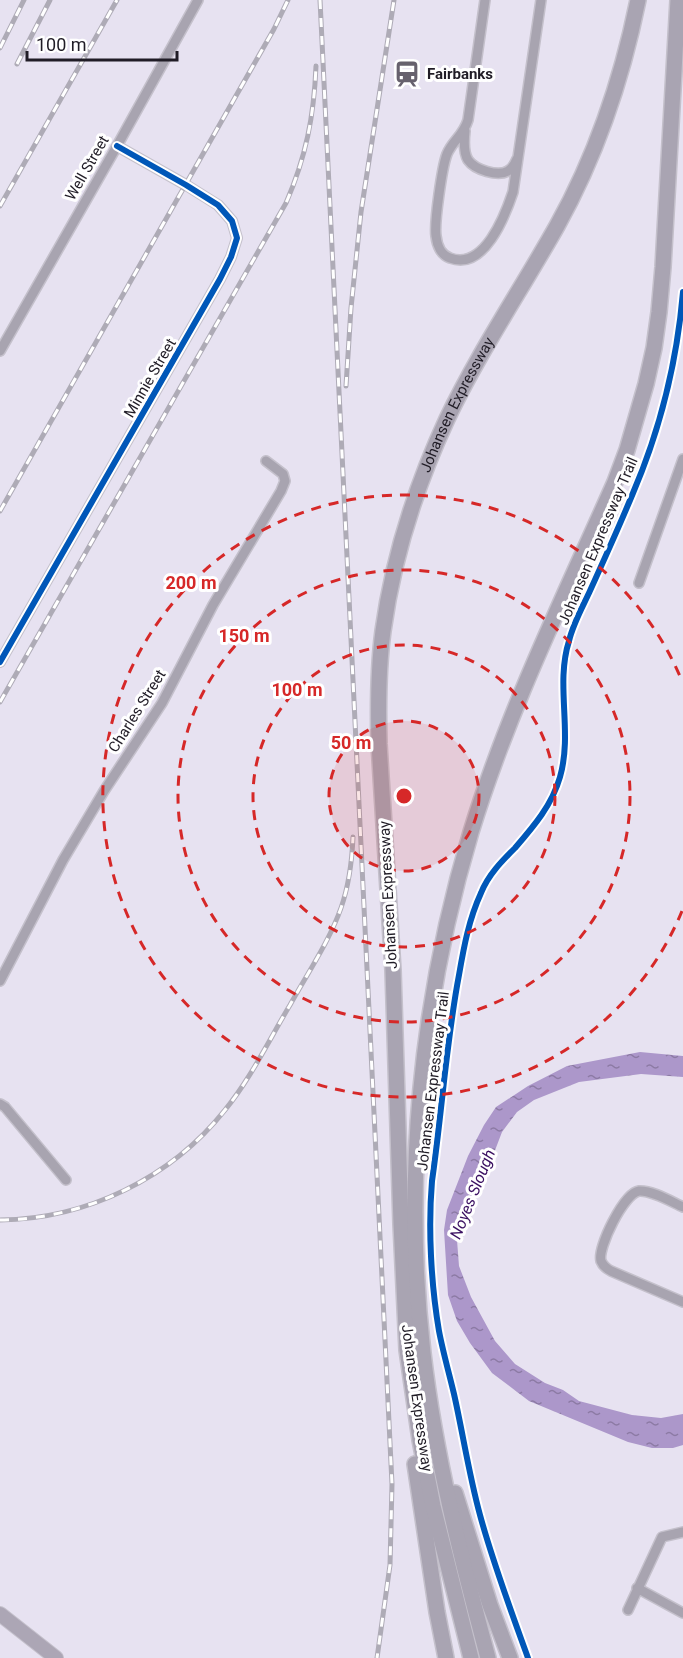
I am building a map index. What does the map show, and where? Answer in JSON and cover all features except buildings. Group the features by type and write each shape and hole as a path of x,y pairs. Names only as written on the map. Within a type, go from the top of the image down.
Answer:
{"highway":[{"name":"Johansen Expressway","path":"471,1658 433,1506 420,1440 407,1350 393,969 379,732 383,630 399,549 417,491 435,446 459,396 578,185 595,147 612,99 638,0"},
{"name":"Johansen Expressway","path":"488,1658 451,1515 436,1442 423,1352 415,1219 419,1116 426,1046 442,948 471,831 494,762 526,683 615,482 646,384 654,348 663,267 678,0"},
{"path":"407,1350 415,1463 446,1658"},
{"path":"436,1442 510,1658"}],"main road":[{"path":"0,1614 56,1658"}],"street":[{"name":"Well Street","path":"0,351 198,0"},
{"path":"485,0 465,129 465,153 468,159 479,168 495,173 506,172 515,165 520,154"},
{"path":"465,129 452,144 444,163 435,227 438,248 449,258 459,260 469,258 485,247 508,206 513,192 542,0"},
{"name":"Minnie Street","path":"0,662 3,651 220,279 237,238 232,221 218,206 117,146"},
{"path":"639,583 683,459"},
{"name":"Charles Street","path":"0,981 63,860 104,791 162,703 213,605 281,491 285,481 283,474 266,461"},
{"path":"0,1104 5,1107 66,1180"},
{"path":"683,1207 649,1192 634,1193 622,1204 601,1250 601,1261 606,1268 683,1302"},
{"path":"628,1610 662,1537 683,1532"},
{"path":"638,1588 683,1613"}],"water":[{"name":"Noyes Slough","path":"640,1052 683,1056 683,1077 641,1074 579,1082 534,1100 517,1112 502,1132 457,1240 459,1266 471,1297 495,1341 515,1364 579,1401 632,1415 661,1418 683,1414 683,1445 673,1448 652,1448 628,1442 529,1401 492,1373 457,1321 448,1295 444,1230 447,1210 468,1156 496,1107 528,1086 567,1066"}],"railway":[{"path":"0,48 24,0"},
{"path":"17,64 50,0"},
{"path":"0,206 117,0"},
{"path":"0,511 274,29 288,0"},
{"path":"320,0 392,1484 390,1565 377,1658"},
{"path":"346,386 361,212 394,0"},
{"path":"0,702 286,203 308,136 316,66"},
{"path":"0,1220 32,1218 95,1203 153,1174 179,1156 203,1134 225,1110 251,1072 330,933 346,891 353,837"}],"cycle path":[{"path":"0,662 220,279 237,238 232,221 218,205 117,146"},
{"name":"Johansen Expressway Trail","path":"528,1658 496,1569 480,1515 439,1331 431,1256 432,1181 451,1026 470,923 487,880 542,815 557,787 564,760 564,674 569,641 575,622 628,506 651,445 672,369 683,292"}],"place":[{"name":"Fairbanks","path":"407,74"}]}
